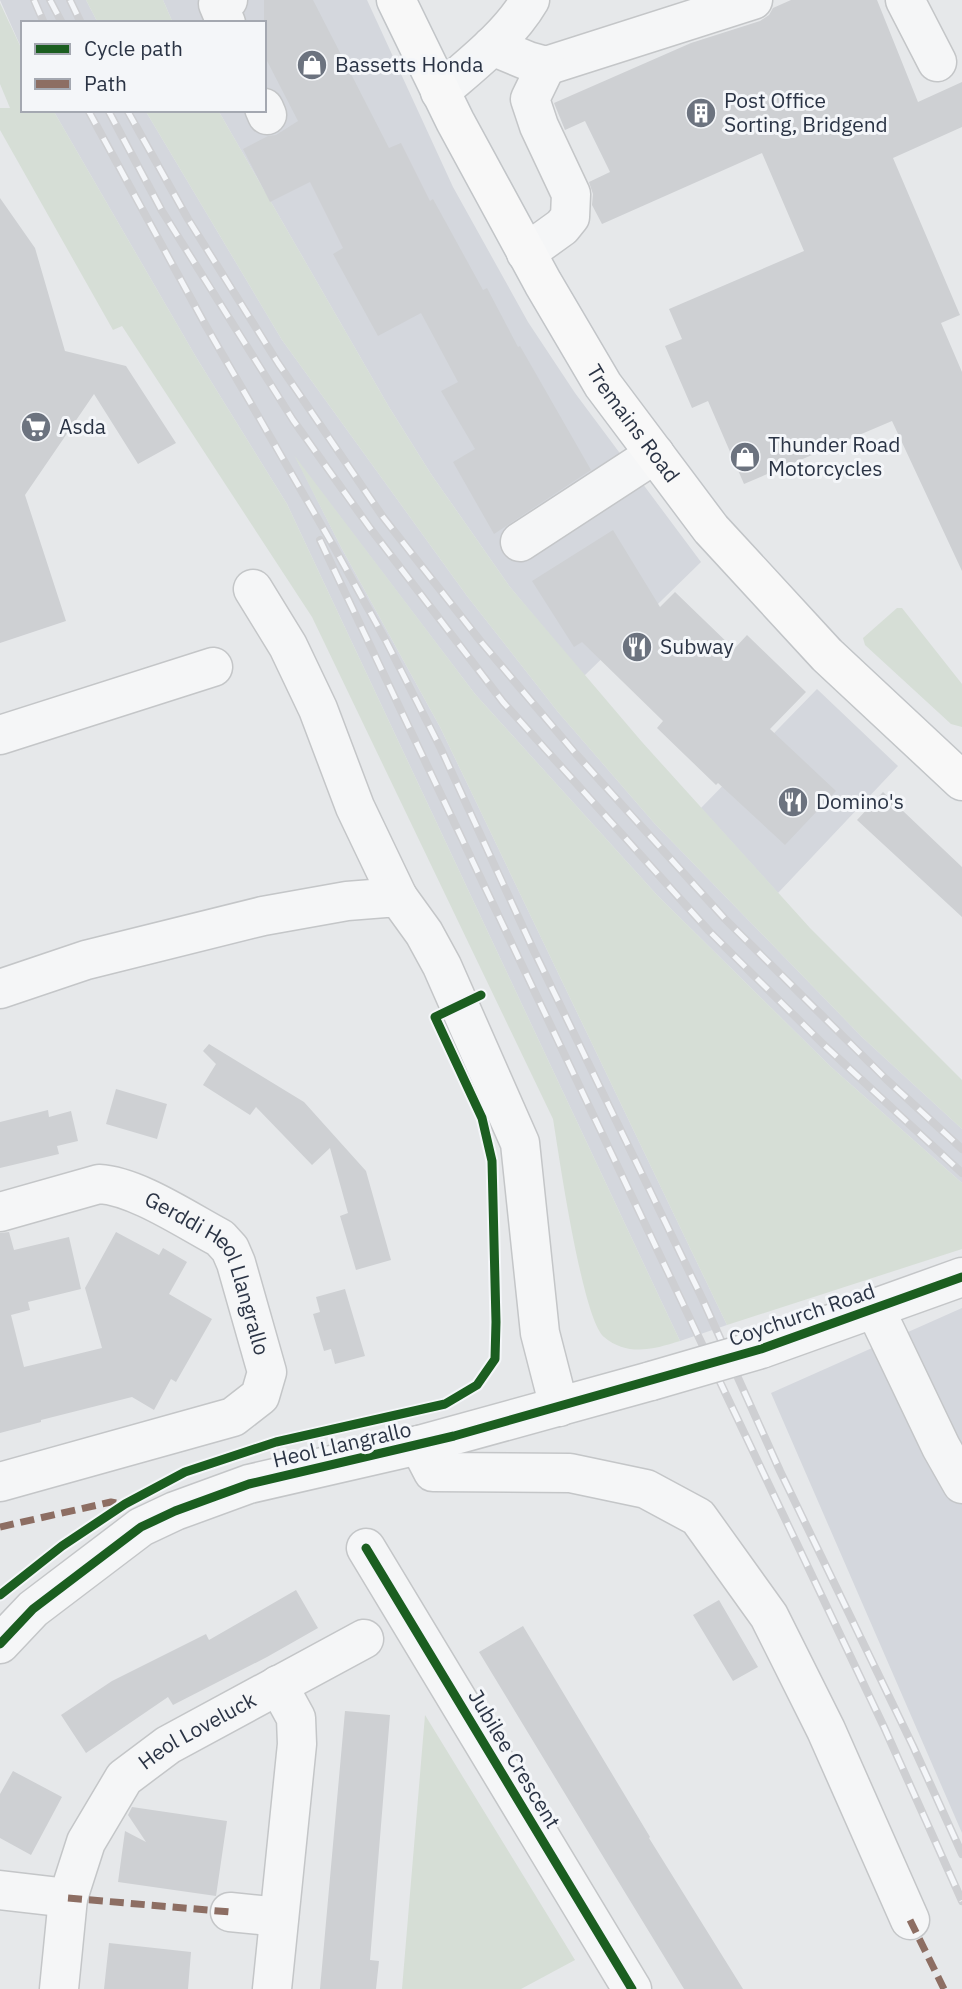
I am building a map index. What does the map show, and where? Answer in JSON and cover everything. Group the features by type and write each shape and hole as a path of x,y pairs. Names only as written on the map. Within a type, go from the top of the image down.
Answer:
{"main road":[{"name":"Tremains Road","path":"396,0 440,92 527,253 603,385 711,529 827,655 960,775"}],"street":[{"path":"225,21 218,4 228,0"},
{"path":"440,92 492,46 523,12 530,0"},
{"path":"492,46 546,66 753,0"},
{"path":"905,0 937,62"},
{"path":"527,253 562,227 570,217 571,194 539,126 530,99 546,66"},
{"path":"520,542 655,454"},
{"path":"253,589 288,646 318,709 355,807 398,897 424,933 442,966 520,1143 540,1333 559,1407"},
{"path":"0,734 213,667"},
{"path":"0,989 86,960 263,916 347,901 398,897"},
{"name":"Gerddi Heol Llangrallo","path":"0,1212 99,1184 111,1185 134,1192 220,1238 230,1249 236,1263 267,1373 260,1396 233,1417 0,1482"},
{"name":"Coychurch Road","path":"651,1381 761,1349 962,1277"},
{"path":"875,1309 941,1447 962,1484"},
{"name":"Heol Llangrallo","path":"0,1644 33,1609 76,1576 141,1527 175,1511 249,1483 419,1445 651,1381"},
{"path":"419,1445 433,1472 570,1474 646,1489 698,1517 769,1616 826,1730 910,1920"},
{"name":"Jubilee Crescent","path":"366,1548 632,1989"},
{"name":"Heol Loveluck","path":"59,1989 68,1898 86,1842 124,1777 168,1745 364,1639"},
{"name":"Heol Loveluck","path":"272,1989 297,1744 296,1718 278,1685"},
{"path":"0,1890 68,1898"},
{"path":"230,1912 279,1917"}],"shaded area":[{"path":"0,0 86,0 97,21 21,21 21,47"},
{"path":"86,0 163,0 172,21 97,21"},
{"path":"163,0 367,0 453,187 528,322 575,393 701,562 584,676 510,587 431,474 389,407 219,112 266,112 266,21 172,21"},
{"path":"0,3 21,48 21,112 54,112 196,357 287,504 680,1341 651,1349 622,1347 604,1337 596,1324 572,1234 553,1119 312,617 122,326 113,330 0,130 0,108 10,108 0,84"},
{"path":"54,112 146,112 282,340 467,596 558,712 655,824 862,1037 962,1129 962,1183 830,1066 657,895 475,694 297,460 342,549 440,727 727,1325 680,1341 287,504 196,357"},
{"path":"146,112 219,112 389,407 431,474 510,587 642,742 810,928 962,1080 962,1129 862,1037 655,824 558,712 467,596 282,340"},
{"path":"294,455 475,694 657,895 830,1066 962,1183 962,1249 727,1325 440,727 342,549"},
{"path":"897,608 902,608 962,684 962,727 951,724 865,645 863,638"},
{"path":"817,689 898,766 778,893 701,808"},
{"path":"962,1308 962,1833 771,1393"},
{"path":"425,1715 575,1960 521,1989 402,1989"}],"building":[{"path":"264,0 313,0 389,148 401,143 430,201 433,199 483,290 487,288 518,347 520,346 591,470 494,534 453,462 475,449 441,391 458,382 421,313 378,336 333,254 343,248 310,182 270,202 243,149 268,136 276,135 298,121 266,59"},
{"path":"791,0 877,0 918,102 962,82 962,127 893,158 960,315 941,323 962,372 962,571 892,421 744,484 708,401 692,408 665,346 682,339 669,309 804,251 762,153 602,224 592,205 593,194 589,182 610,172 585,121 565,130 554,103 691,43 760,21 769,15 773,8"},
{"name":"Asda","path":"0,198 35,248 65,351 126,366 176,443 138,464 94,394 25,495 66,621 0,643"},
{"path":"613,530 660,607 675,592 734,649 747,635 806,692 770,729 836,791 785,845 718,783 716,785 657,728 663,721 582,642 574,647 532,581"},
{"path":"883,792 962,867 962,917 857,820"},
{"path":"209,1044 304,1102 366,1171 391,1260 356,1270 340,1216 348,1213 330,1148 312,1165 256,1107 250,1115 203,1085 216,1064 203,1051"},
{"path":"116,1089 167,1104 157,1139 106,1124"},
{"path":"48,1110 49,1117 71,1111 78,1141 57,1146 59,1154 0,1168 0,1122"},
{"path":"9,1232 14,1250 69,1237 81,1289 28,1302 30,1310 11,1315 24,1367 102,1348 85,1288 116,1232 159,1255 163,1248 187,1262 169,1294 212,1319 176,1382 171,1379 154,1410 132,1397 0,1433 0,1233"},
{"path":"345,1289 365,1356 335,1364 331,1349 324,1351 313,1314 320,1312 316,1297"},
{"path":"296,1590 318,1628 267,1657 173,1705 168,1697 86,1753 61,1715 112,1681 206,1634 209,1640"},
{"path":"719,1600 758,1667 733,1681 693,1615"},
{"path":"523,1626 649,1838 743,1989 684,1989 479,1652"},
{"path":"345,1711 390,1715 370,1960 379,1961 376,1989 320,1989"},
{"path":"13,1771 62,1797 31,1855 0,1838 0,1794"},
{"path":"132,1807 227,1821 216,1896 118,1882 125,1831 146,1842 128,1815"},
{"path":"109,1943 191,1952 188,1989 104,1989"}],"railway":[{"path":"34,0 43,21"},
{"path":"50,0 61,21"},
{"path":"70,0 80,21"},
{"path":"89,112 206,326 385,639 441,749 962,1854"},
{"path":"109,112 162,211 293,420 370,528 503,702 709,931 823,1044 962,1173"},
{"path":"128,112 188,219 278,363 383,517 482,643 576,754 725,919 886,1079 962,1149"},
{"path":"320,540 884,1727 962,1901"}],"marked path":[{"path":"0,1527 111,1502 123,1504"},
{"path":"68,1898 230,1912"},
{"path":"910,1920 944,1989"}],"cycle path":[{"path":"0,1595 62,1546 125,1504 185,1472 276,1442 445,1404 477,1385 495,1359 492,1161 482,1118 435,1017 481,995"},
{"path":"0,1644 33,1609 141,1527 175,1511 249,1484 454,1436 761,1349 962,1277"},
{"path":"366,1548 632,1989"}],"place":[{"name":"Bassetts Honda","path":"312,65"},
{"name":"Post Office Sorting, Bridgend","path":"701,113"},
{"name":"Asda","path":"36,427"},
{"name":"Thunder Road Motorcycles","path":"745,457"},
{"name":"Subway","path":"637,647"},
{"name":"Domino's","path":"793,802"}]}
